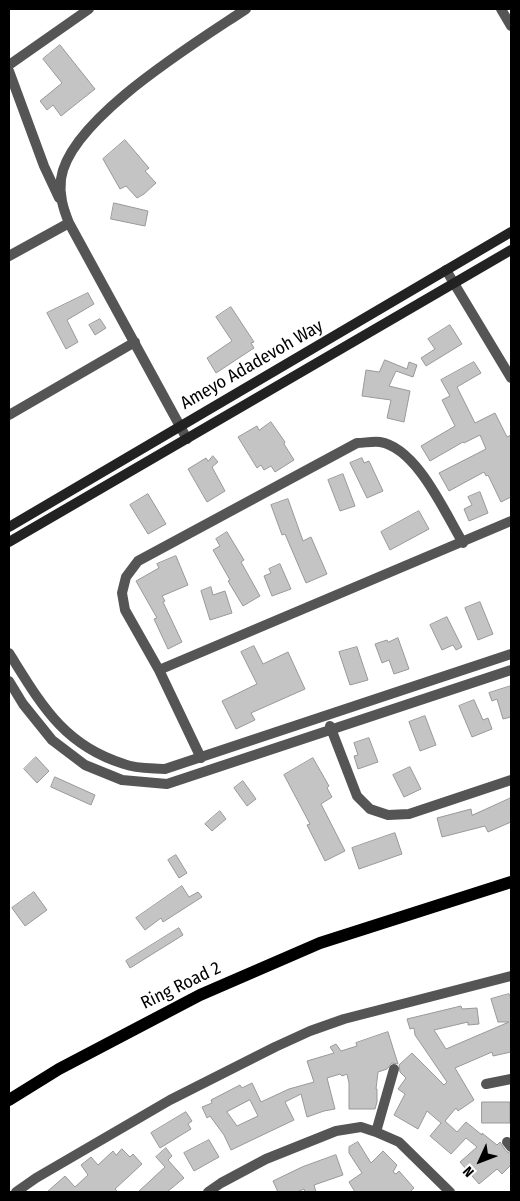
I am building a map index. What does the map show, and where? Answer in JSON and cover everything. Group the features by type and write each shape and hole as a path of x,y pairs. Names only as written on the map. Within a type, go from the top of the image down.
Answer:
{"main road":[{"name":"Ring Road 2","path":"9,1100 59,1068 200,995 320,943 511,882"}],"street":[{"path":"9,65 90,9"},
{"path":"61,201 61,178 68,158 87,130 106,111 154,72 246,9"},
{"path":"501,9 511,26"},
{"path":"9,71 44,166 61,201 68,223 187,439"},
{"path":"9,256 68,223"},
{"name":"Ameyo Adadevoh Way","path":"9,527 511,232"},
{"name":"Ameyo Adadevoh Way","path":"9,542 511,250"},
{"path":"446,270 511,378"},
{"path":"9,415 135,342"},
{"path":"201,758 159,670 125,610 122,593 126,578 138,561 357,444 381,442 401,451 418,467 463,543"},
{"path":"159,670 463,543 511,521"},
{"path":"9,653 36,696 62,729 93,752 125,765 165,769 511,654"},
{"path":"9,681 23,704 52,740 86,764 122,780 167,784 511,670"},
{"path":"327,716 357,796 370,809 388,815 409,814 511,780"},
{"path":"16,1192 36,1178 170,1100 310,1031 344,1019 511,976"},
{"path":"376,1132 394,1069"},
{"path":"486,1084 511,1079"},
{"path":"208,1192 266,1159 336,1130 361,1127 399,1142 449,1192"}],"building":[{"path":"60,45 95,89 61,116 53,105 47,110 40,101 62,83 43,59"},
{"path":"125,140 149,168 145,171 156,183 137,198 126,186 120,189 103,159"},
{"path":"114,203 148,211 145,226 111,219"},
{"path":"88,293 94,304 67,320 78,342 66,349 47,313"},
{"path":"231,307 254,342 251,343 254,348 216,373 207,358 232,341 216,317"},
{"path":"100,319 106,328 95,335 89,325"},
{"path":"450,325 462,344 426,366 421,358 435,349 428,339"},
{"path":"385,360 407,369 409,362 417,365 413,377 396,371 389,386 410,391 404,422 387,418 391,400 362,396 366,370 379,372"},
{"path":"474,362 481,373 457,387 475,423 495,413 507,437 511,435 511,497 501,502 488,475 486,476 484,472 449,491 439,473 486,449 480,435 463,442 430,461 421,446 455,426 442,400 450,396 441,380"},
{"path":"271,422 285,442 284,444 294,460 275,472 271,466 264,470 261,465 257,468 238,437 257,426 259,430"},
{"path":"213,456 218,462 212,467 225,491 207,502 188,469 206,458 208,461"},
{"path":"362,458 364,463 369,461 383,491 367,498 350,463"},
{"path":"343,474 355,506 340,511 328,480"},
{"path":"480,492 488,513 469,521 464,509 472,505 468,497"},
{"path":"148,494 166,524 148,534 130,505"},
{"path":"288,499 303,541 311,537 327,574 306,583 285,534 282,535 271,505"},
{"path":"419,511 429,529 390,550 381,532"},
{"path":"227,532 244,560 241,562 260,596 243,606 213,550 220,546 216,539"},
{"path":"176,556 188,585 162,596 182,642 168,649 154,619 157,618 136,581 159,568 157,564"},
{"path":"280,564 291,589 272,596 264,576 271,573 269,569"},
{"path":"211,587 213,595 225,591 232,613 210,620 201,591"},
{"path":"480,602 493,634 478,640 465,608"},
{"path":"447,617 462,647 456,650 453,645 442,650 430,625"},
{"path":"398,638 409,669 394,674 389,660 382,663 375,644"},
{"path":"254,646 263,664 288,652 305,689 251,713 255,720 236,729 222,701 257,684 241,652"},
{"path":"357,647 368,680 350,685 339,652"},
{"path":"511,686 511,717 503,719 497,699 492,701 489,693"},
{"path":"474,700 483,720 488,718 492,729 472,737 459,706"},
{"path":"425,716 436,745 420,751 409,722"},
{"path":"369,738 378,762 358,769 354,756 358,755 354,743"},
{"path":"36,757 49,771 37,783 24,769"},
{"path":"313,758 329,786 327,788 332,797 321,804 345,851 325,861 307,825 310,824 284,775"},
{"path":"410,767 421,789 404,797 393,775"},
{"path":"55,777 95,795 91,805 51,787"},
{"path":"243,781 256,799 247,806 234,788"},
{"path":"511,798 511,822 488,832 485,826 442,837 437,818 471,809 472,815"},
{"path":"220,811 226,819 212,831 205,824"},
{"path":"395,833 402,854 359,869 352,848"},
{"path":"176,855 187,873 179,878 168,860"},
{"path":"182,886 189,897 198,892 202,897 163,922 161,918 145,930 136,918"},
{"path":"34,892 47,910 25,926 12,908"},
{"path":"179,928 183,935 130,968 126,961"},
{"path":"509,994 511,998 511,1052 493,1056 492,1052 455,1068 474,1100 458,1111 456,1108 445,1121 457,1132 466,1122 497,1145 500,1142 506,1151 511,1154 511,1165 502,1174 497,1169 479,1184 460,1162 477,1147 466,1138 451,1154 430,1136 441,1123 427,1111 418,1129 394,1115 405,1094 398,1089 406,1078 400,1072 399,1065 412,1053 444,1085 447,1082 415,1035 414,1028 410,1029 407,1019 461,1006 462,1009 477,1008 479,1024 468,1025 468,1022 434,1030 446,1049 509,1022 498,1022 491,999"},
{"path":"388,1032 398,1064 392,1063 387,1069 378,1072 375,1109 349,1109 347,1074 342,1076 340,1074 327,1078 335,1109 307,1117 301,1094 285,1102 294,1120 231,1150 224,1135 210,1116 207,1118 202,1107 212,1103 211,1100 240,1085 242,1088 252,1083 261,1102 289,1089 314,1082 307,1061 334,1053 330,1047 336,1044 341,1051 357,1046 356,1043","holes":["250,1100 258,1116 237,1126 227,1112"]},
{"path":"482,1102 510,1102 510,1123 482,1123"},
{"path":"186,1112 192,1121 188,1124 191,1129 160,1148 151,1133"},
{"path":"209,1140 219,1157 194,1171 184,1153"},
{"path":"358,1142 371,1163 383,1151 397,1165 393,1172 396,1174 399,1171 414,1188 410,1192 355,1192 349,1182 362,1173 349,1153 349,1147"},
{"path":"166,1148 172,1156 168,1160 184,1178 167,1192 138,1192 165,1167 156,1157"},
{"path":"122,1149 130,1157 133,1154 142,1164 115,1189 118,1192 47,1192 65,1176 75,1187 88,1175 81,1165 91,1157 98,1165 113,1151 116,1155"},
{"path":"336,1155 343,1175 314,1185 316,1192 305,1192 304,1189 297,1192 278,1192 273,1181 302,1167"}]}
